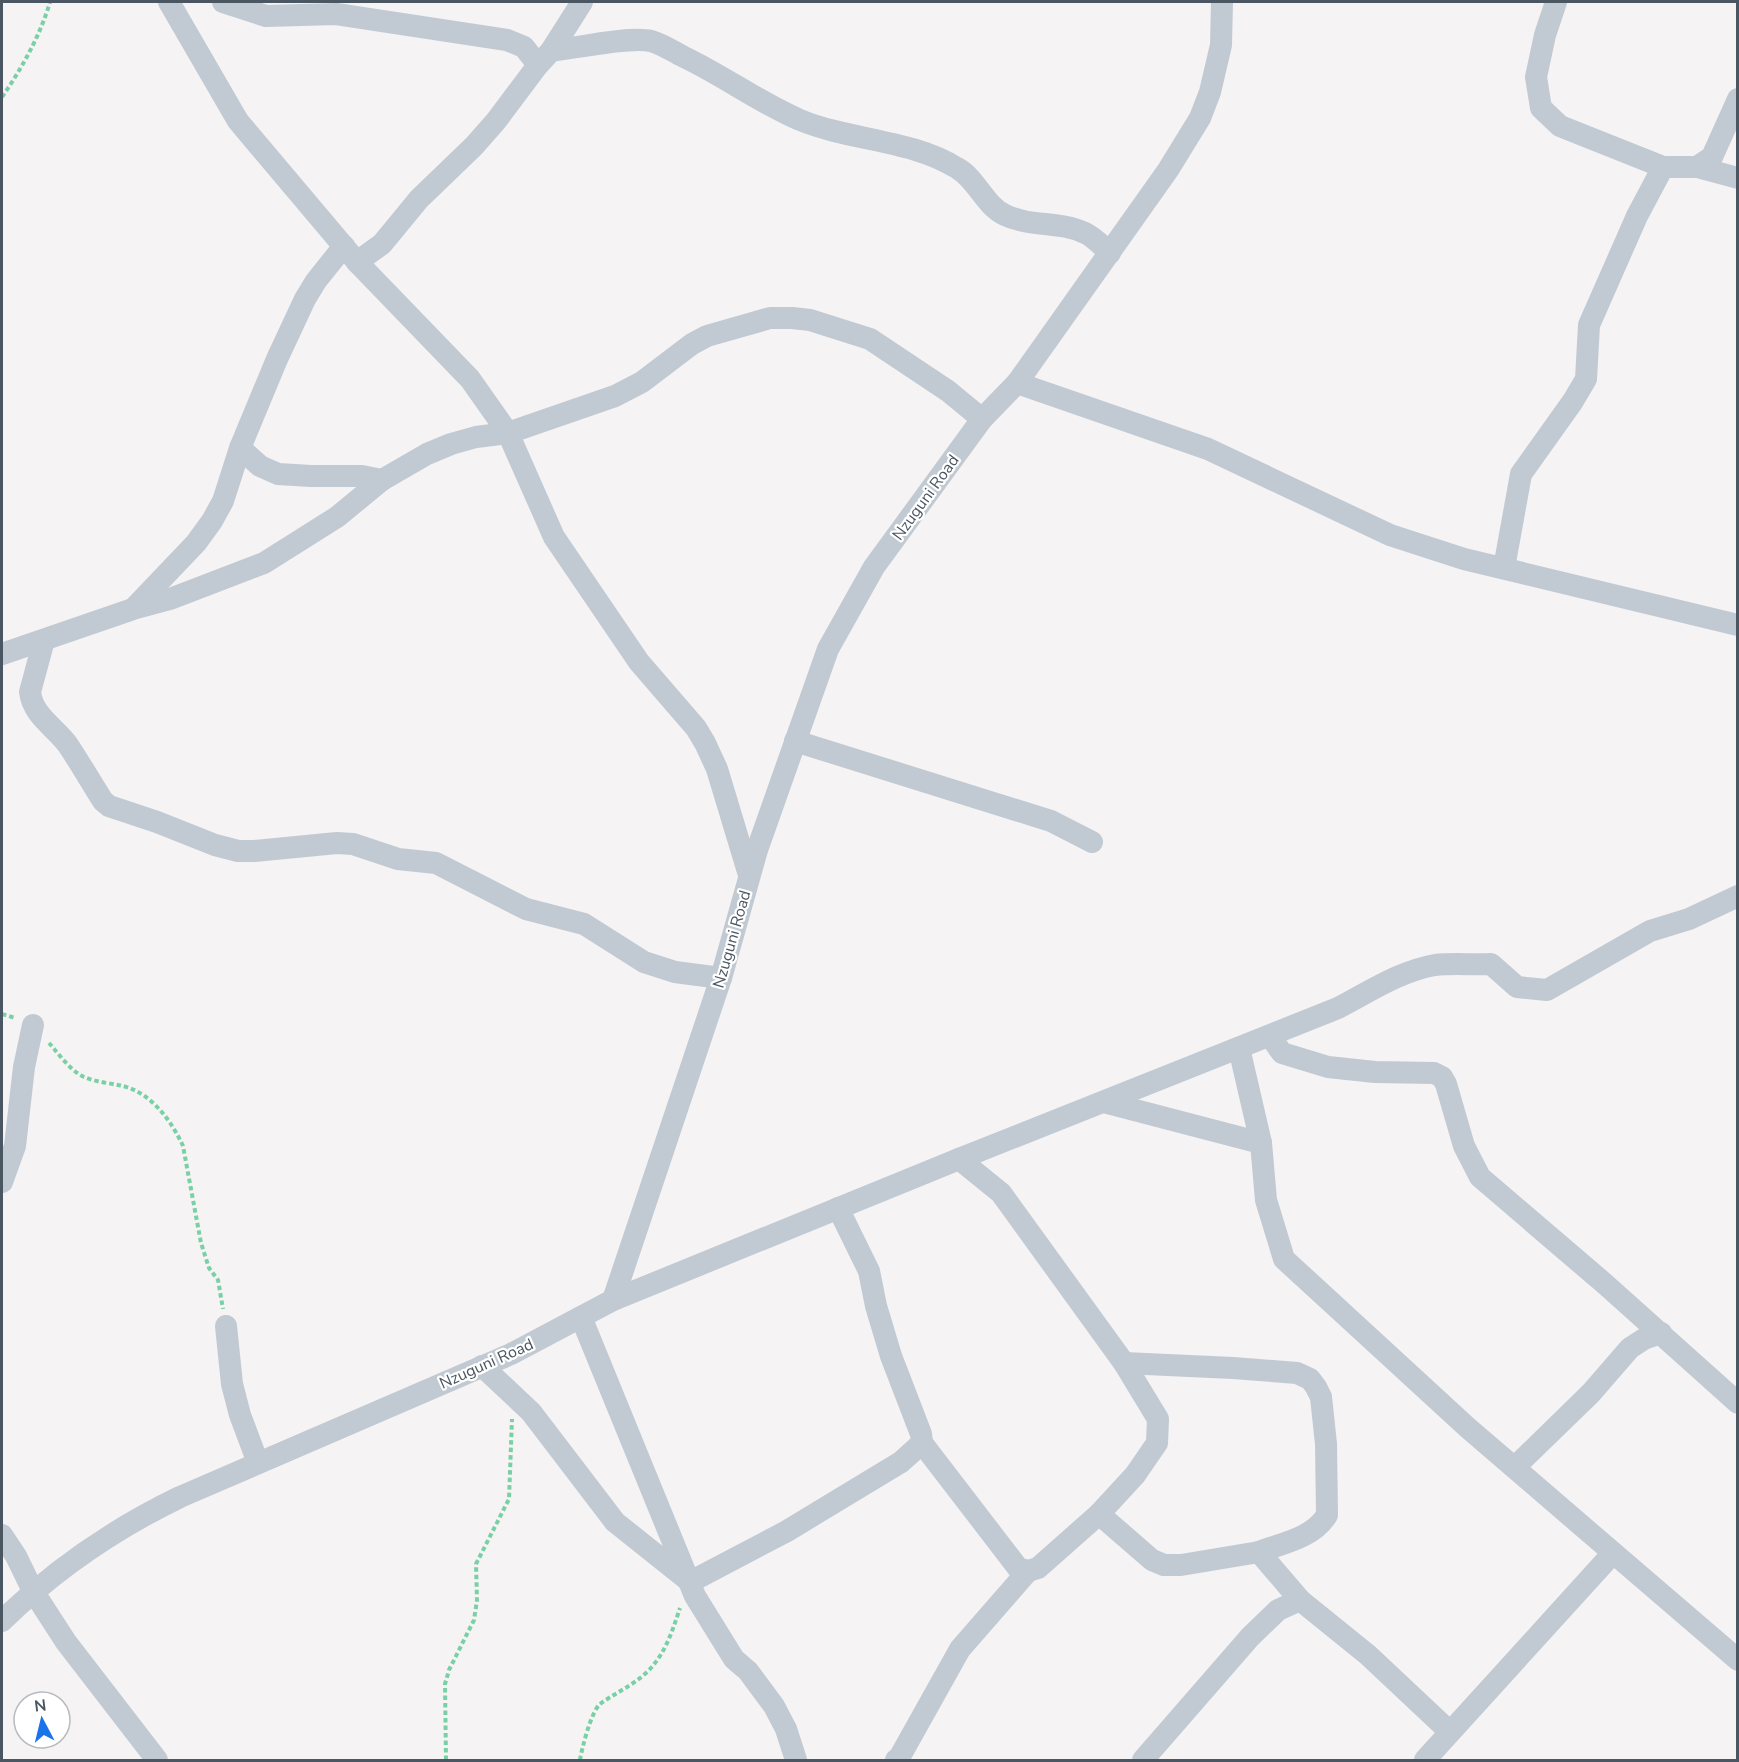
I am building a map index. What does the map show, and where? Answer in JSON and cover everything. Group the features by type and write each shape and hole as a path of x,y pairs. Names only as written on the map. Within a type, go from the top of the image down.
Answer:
{"street":[{"path":"169,2 238,121 351,254 470,379 508,433 554,537 639,662 696,728 705,743 717,769 749,875"},
{"path":"223,2 266,16 336,14 507,40 544,58 629,41 651,42 701,65 802,121 922,152 944,161 960,169 992,207 1003,214 1014,219 1073,228 1087,234 1110,253"},
{"path":"133,609 196,543 212,521 223,501 240,448 277,359 316,281 351,254 382,244 419,198 474,146 496,121 544,58 582,2"},
{"name":"Nzuguni Road","path":"2,1621 33,1591 104,1539 138,1518 258,1463 512,1354 613,1300 721,978 749,875 828,649 874,567 982,419 1017,383 1168,170 1200,118 1210,92 1221,45 1222,2"},
{"path":"1556,2 1545,35 1536,76 1541,108 1560,126 1663,167 1697,167 1737,178"},
{"path":"1697,167 1712,157 1737,99"},
{"path":"1504,568 1521,474 1586,379 1589,325 1637,216 1663,167"},
{"path":"2,654 133,609 170,599 264,563 337,517 382,480 427,454 476,437 508,433 615,396 642,382 692,344 707,336 770,318 810,320 870,339 948,391 982,419"},
{"path":"1017,383 1208,449 1390,535 1464,559 1737,625"},
{"path":"240,448 260,466 278,474 362,476 382,480"},
{"path":"44,640 30,692 34,707 67,744 103,801 109,806 214,845 238,850 254,851 337,843 353,844 398,859 436,863 526,909 584,924 644,962 675,972 721,978"},
{"path":"795,741 1051,821 1092,842"},
{"path":"613,1300 1338,1008 1397,977 1436,965 1491,964 1517,987 1547,990 1650,931 1689,919 1737,896"},
{"path":"2,1182 15,1146 24,1067 33,1025"},
{"path":"1270,1036 1282,1053 1328,1067 1375,1072 1434,1073 1442,1077 1464,1146 1480,1177 1737,1403"},
{"path":"1239,1048 1261,1143 1266,1200 1284,1259 1468,1428 1737,1660"},
{"path":"1104,1102 1261,1143"},
{"path":"896,1761 960,1649 1028,1571 1038,1568 1099,1514 1135,1475 1157,1443 1158,1419 1124,1363 1001,1193 959,1159"},
{"path":"838,1208 869,1271 876,1306 891,1356 921,1434 922,1443 1018,1568 1028,1571"},
{"path":"581,1317 694,1596 734,1659 748,1671 774,1706 786,1729 796,1761"},
{"path":"226,1326 232,1384 258,1463"},
{"path":"1515,1467 1591,1393 1630,1348 1644,1339 1661,1334"},
{"path":"1099,1514 1152,1560 1164,1565 1181,1565 1259,1552 1313,1531 1321,1525 1327,1515 1326,1444 1321,1397 1310,1379 1296,1373 1124,1363"},
{"path":"482,1366 531,1412 615,1522 690,1582"},
{"path":"690,1582 787,1531 901,1462 922,1443"},
{"path":"2,1535 20,1562 33,1591 66,1642 157,1760"},
{"path":"1259,1552 1300,1600 1368,1655 1450,1732"},
{"path":"1425,1761 1613,1553"},
{"path":"1143,1761 1250,1637 1278,1610 1300,1600"}],"path":[{"path":"2,97 18,74 50,2"},
{"path":"2,1014 33,1025 72,1070 83,1077 125,1086 146,1095 176,1131 183,1146 201,1243 209,1268 218,1280 226,1326"},
{"path":"446,1761 445,1684 474,1620 477,1600 476,1564 509,1499 512,1395"},
{"path":"580,1761 583,1741 598,1706 627,1689 647,1672 666,1647 690,1582"}]}
